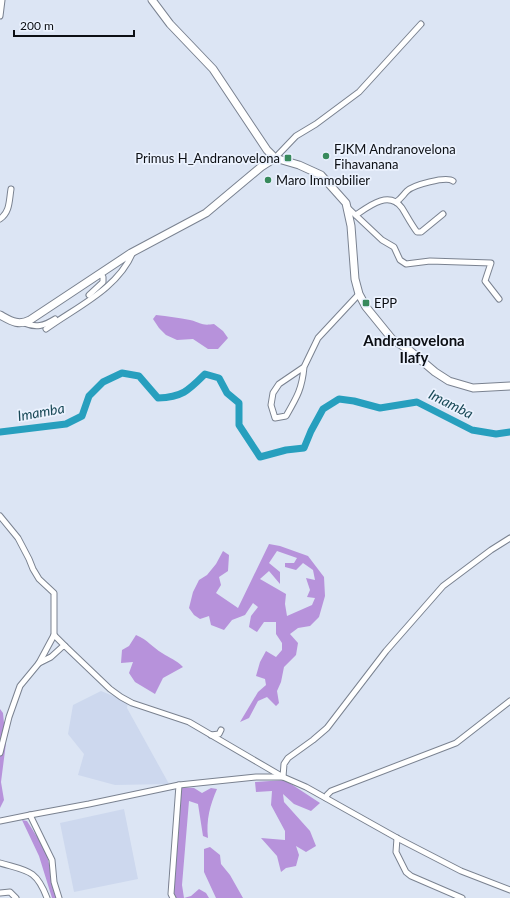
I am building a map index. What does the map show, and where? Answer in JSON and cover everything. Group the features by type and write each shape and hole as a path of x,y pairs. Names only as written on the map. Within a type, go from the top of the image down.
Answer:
{"street":[{"path":"0,16 2,0"},
{"path":"152,0 170,24 213,70 267,150 275,158 299,165 321,175 346,203 352,226 355,279 359,294 366,307 392,339 409,350 435,372 449,381 473,388 510,386"},
{"path":"24,323 45,311 133,252 206,213 261,167 275,158 296,136 316,124 360,92 422,24"},
{"path":"396,202 412,188 446,178 453,181"},
{"path":"0,219 6,215 11,189"},
{"path":"356,215 374,203 382,200 390,200 396,202 401,207 417,232 421,232 442,214"},
{"path":"347,207 382,240 394,247 400,260 406,264 430,261 491,263 485,281 499,299"},
{"path":"46,329 115,280 126,266 133,252"},
{"path":"0,315 12,322 24,323 33,326 44,325 94,291 103,282 103,277 100,274"},
{"path":"304,367 279,384 273,394 271,405 275,418 286,416 295,400 302,385 304,367 318,338 359,294"},
{"path":"0,516 18,538 38,579 54,593 54,635 39,663 20,686 9,717 0,754"},
{"path":"283,776 284,764 288,758 327,728 386,651 443,586 491,550 510,538"},
{"path":"54,635 110,689 121,697 132,703 189,722 283,776 306,787 397,838 461,871 510,890"},
{"path":"39,663 51,657 65,646"},
{"path":"326,798 331,791 456,743 510,701"},
{"path":"211,735 219,734 222,730"},
{"path":"0,821 179,785 256,777 283,776"},
{"path":"173,898 171,894 179,785"},
{"path":"30,815 52,860 54,882 59,898"},
{"path":"397,838 396,852 406,872 411,876 462,898"},
{"path":"0,863 31,872 47,898"},
{"path":"0,893 10,892 16,898"}],"shaded area":[{"path":"156,315 169,316 210,325 214,324 223,331 228,338 218,349 208,349 193,339 177,340 166,335 159,328 153,319"},
{"path":"269,544 280,546 308,556 324,577 325,596 319,617 310,626 298,628 290,634 298,643 296,655 284,667 281,682 277,691 279,703 276,706 267,697 258,701 249,718 240,722 258,692 266,685 265,679 256,676 260,662 266,651 276,657 282,650 282,643 276,634 276,622 264,622 257,632 249,627 251,616 258,607 253,603 245,615 232,620 224,630 211,625 209,616 200,619 194,615 189,608 193,592 199,580 207,575 216,564 223,551 229,555 228,571 219,577 221,585 216,593 238,608","holes":["277,551 297,558 294,563 285,563 285,567 296,570 303,563 313,570 315,580 306,578 310,590 307,597 315,598 312,605 287,616 285,604 286,594 260,579 269,571 280,584 280,572 269,563"]},
{"path":"136,635 183,667 163,678 155,694 135,682 129,673 133,662 121,663 122,650 129,646"},
{"path":"101,691 128,702 127,708 169,784 115,785 78,775 84,754 68,734 73,705"},
{"path":"0,709 3,713 6,743 1,782 4,800 0,808"},
{"path":"285,780 320,803 311,811 294,804 283,794 284,802 310,831 316,846 306,852 296,846 299,855 296,866 286,868 281,872 277,856 261,838 285,840 285,831 271,805 272,791 256,792 255,782"},
{"path":"177,787 194,788 202,793 211,788 217,789 209,813 208,838 203,836 198,804 189,801 182,885 184,898 169,898 168,891"},
{"path":"124,809 138,879 74,892 60,823"},
{"path":"22,820 27,821 46,851 57,898 52,898 39,856"},
{"path":"210,847 220,855 221,864 230,875 243,898 216,898 204,872 204,849"},
{"path":"199,889 206,893 209,898 184,898 191,896"}],"waterway":[{"name":"Imamba","path":"0,432 66,424 82,416 89,396 103,382 122,373 139,376 158,398 174,396 185,392 205,374 219,378 227,393 239,403 239,425 260,457 286,450 304,448 323,409 339,399 354,401 380,408 417,402 472,430 496,434 510,432"}],"place":[{"name":"FJKM Andranovelona Fihavanana","path":"326,156"},
{"name":"Primus H_Andranovelona","path":"288,158"},
{"name":"Maro Immobilier","path":"268,180"},
{"name":"EPP","path":"366,303"}],"district":[{"name":"Andranovelona Ilafy","path":"414,350"}]}
